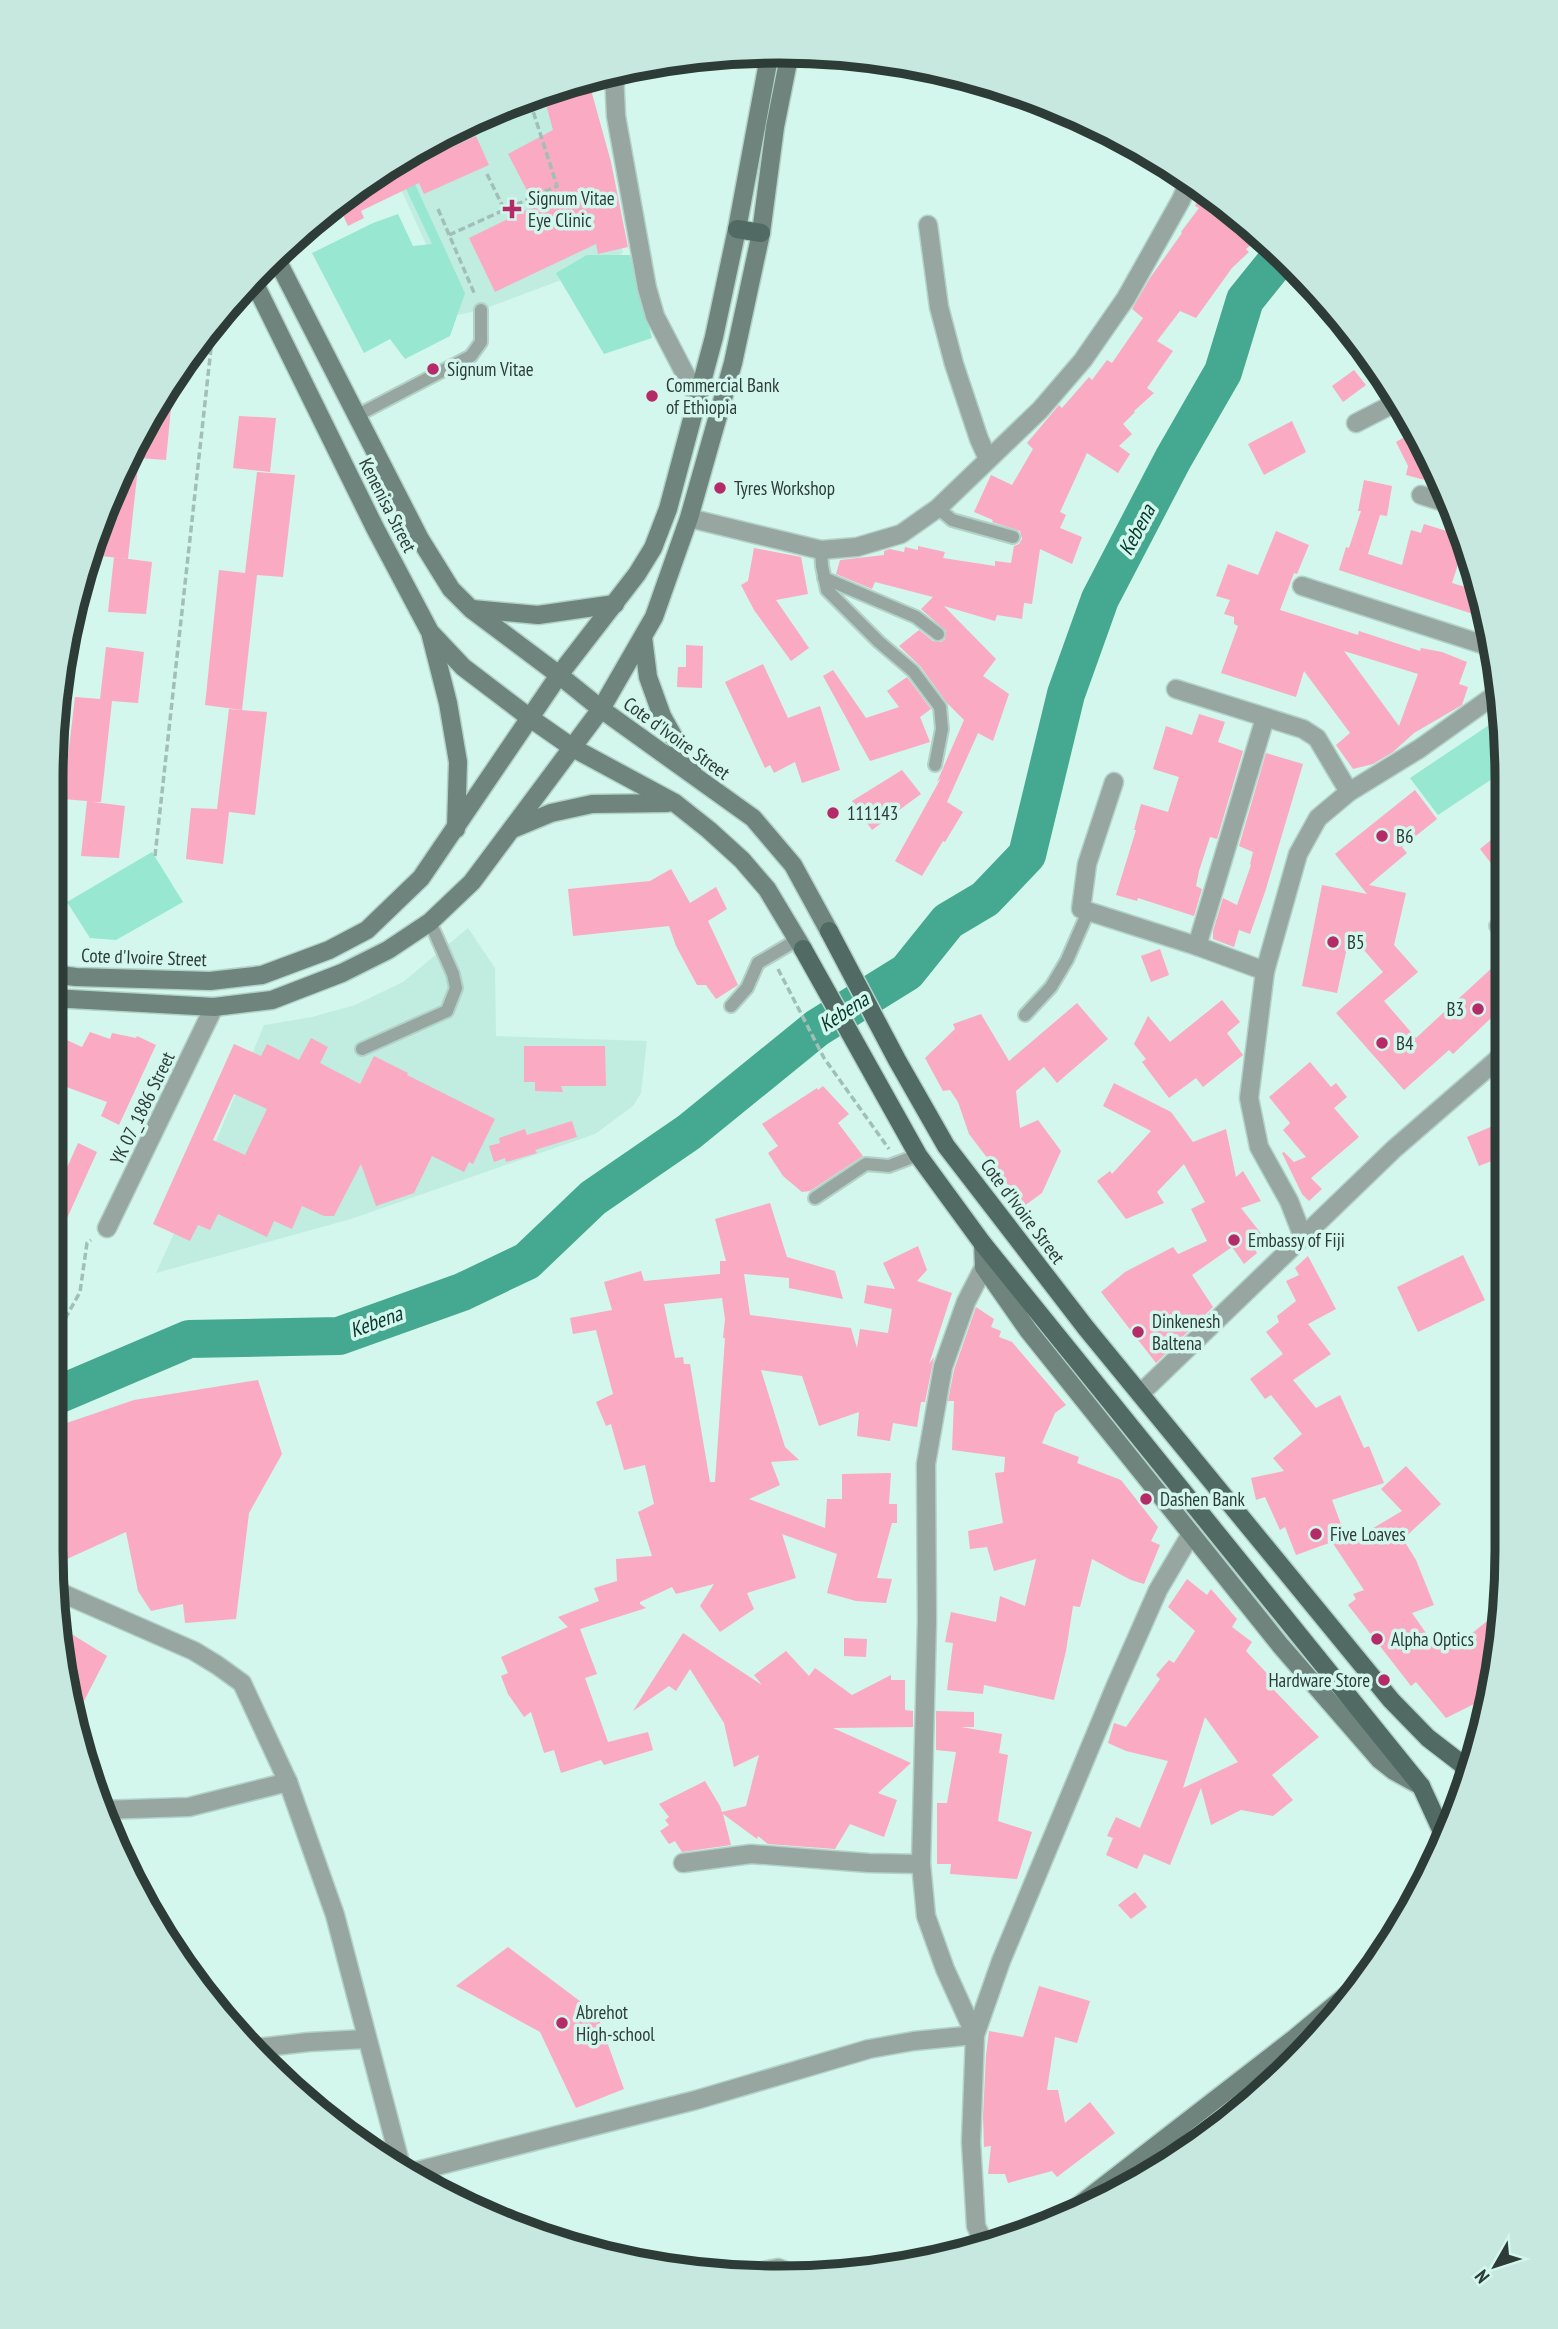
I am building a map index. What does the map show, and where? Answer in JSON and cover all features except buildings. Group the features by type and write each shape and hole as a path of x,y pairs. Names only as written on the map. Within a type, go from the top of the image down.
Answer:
{"main road":[{"name":"Cote d'Ivoire Street","path":"63,975 210,981 262,975 329,950 367,930 421,878 559,675 637,575 653,548 668,509 714,338 768,63"},
{"path":"601,709 654,617 689,518 733,363 761,233 775,127 788,63"},
{"path":"737,229 761,233"},
{"name":"Kenenisa Street","path":"280,266 426,549 451,589 471,609 601,709"},
{"name":"Kenenisa Street","path":"258,289 375,528 430,632 463,667 573,748"},
{"path":"471,609 538,615 615,604"},
{"path":"430,632 448,703 458,762 456,829"},
{"path":"643,637 648,677 662,716 698,778"},
{"name":"Cote d'Ivoire Street","path":"63,999 214,1006 272,1000 388,950 430,922 472,883 601,709 753,818 793,865 897,1060 947,1146 1086,1328 1391,1700 1428,1738 1462,1764"},
{"path":"573,748 675,803 742,860 767,889 918,1155 983,1244 1421,1786 1439,1826"},
{"path":"512,829 551,813 592,804 675,803"},
{"path":"983,1244 984,1268 1028,1330 1281,1646 1380,1760 1394,1772 1421,1786"},
{"path":"1097,2192 1322,2016"}],"street":[{"path":"614,82 616,116 647,288 655,316 697,397"},
{"path":"689,518 821,550 857,547 901,534 938,508 1040,410 1083,360 1126,298 1185,190"},
{"path":"928,225 939,307 954,364 988,459"},
{"path":"1356,423 1390,406"},
{"path":"1421,495 1438,500"},
{"path":"1303,586 1482,644"},
{"path":"1176,689 1303,729 1317,738 1349,792"},
{"path":"1303,1237 1289,1201 1259,1147 1249,1098 1265,971 1298,854 1318,818 1349,792 1419,749 1490,698"},
{"path":"1196,946 1265,718"},
{"path":"1114,782 1087,864 1081,909 1265,971"},
{"name":"YK 07_1886 Street","path":"107,1228 214,1006"},
{"path":"1140,1394 1394,1149 1495,1061"},
{"path":"975,2035 945,1969 926,1916 921,1864 927,1620 926,1464 943,1367 966,1302 984,1268"},
{"path":"981,2237 976,2227 971,2142 975,2035 1001,1961 1116,1685 1158,1590 1191,1534"},
{"path":"65,1594 194,1651 242,1684 288,1782 335,1914 398,2156"},
{"path":"112,1810 189,1807 288,1782"},
{"path":"683,1863 751,1854 921,1864"},
{"path":"421,2170 696,2100 869,2049 975,2035"},
{"path":"265,2047 366,2039"}],"lane":[{"path":"356,415 471,355 481,342 481,310"},
{"path":"938,508 952,520 1013,537"},
{"path":"821,550 827,590 913,671 940,707 942,729 935,765"},
{"path":"824,578 916,617 938,634"},
{"path":"1025,1015 1051,986 1067,960 1088,912"},
{"path":"362,1049 447,1011 456,988 453,974 430,922"},
{"path":"731,1006 747,988 758,963 771,954 800,944"},
{"path":"815,1198 866,1164 889,1166 918,1155"}],"path":[{"path":"449,235 557,186 533,111"},
{"path":"487,174 504,209"},
{"path":"439,209 481,310"},
{"path":"155,856 212,342"},
{"path":"771,954 824,1058 898,1163"},
{"path":"63,1323 80,1292 87,1243 107,1228"}],"shaded area":[{"name":"Signum Vitae Eye Clinic","path":"589,89 623,253 609,262 481,310 458,315 395,175 462,137 549,101"},
{"path":"468,928 495,968 496,1036 647,1041 641,1093 633,1106 595,1134 351,1219 156,1273 216,1141 264,1025 312,1017 355,1005 403,982"}],"green space":[{"path":"407,168 465,293 450,336 405,359 390,339 364,353 312,253 373,223 398,214 413,246 432,244 399,173"},
{"path":"587,255 630,255 652,338 604,354 556,273"},
{"path":"1492,723 1495,782 1492,779 1438,815 1410,778"},
{"path":"152,852 183,902 116,940 90,938 67,902"}],"waterway":[{"name":"Kebena","path":"63,1393 189,1339 339,1336 462,1292 527,1261 593,1198 689,1132 817,1028 907,972 948,921 985,899 1027,855 1066,694 1100,599 1173,459 1223,372 1245,300 1275,263"}],"place":[{"name":"Signum Vitae Eye Clinic","path":"512,209"},
{"name":"Signum Vitae","path":"433,369"},
{"name":"Commercial Bank of Ethiopia","path":"652,396"},
{"name":"Tyres Workshop","path":"720,488"},
{"name":"111143","path":"833,813"},
{"name":"B6","path":"1382,836"},
{"name":"B5","path":"1333,942"},
{"name":"B3","path":"1478,1009"},
{"name":"B4","path":"1382,1043"},
{"name":"Embassy of Fiji","path":"1234,1240"},
{"name":"Dinkenesh Baltena","path":"1138,1332"},
{"name":"Dashen Bank","path":"1146,1499"},
{"name":"Five Loaves","path":"1316,1534"},
{"name":"Alpha Optics","path":"1377,1639"},
{"name":"Hardware Store","path":"1384,1680"},
{"name":"Abrehot High-school","path":"562,2023"}]}
